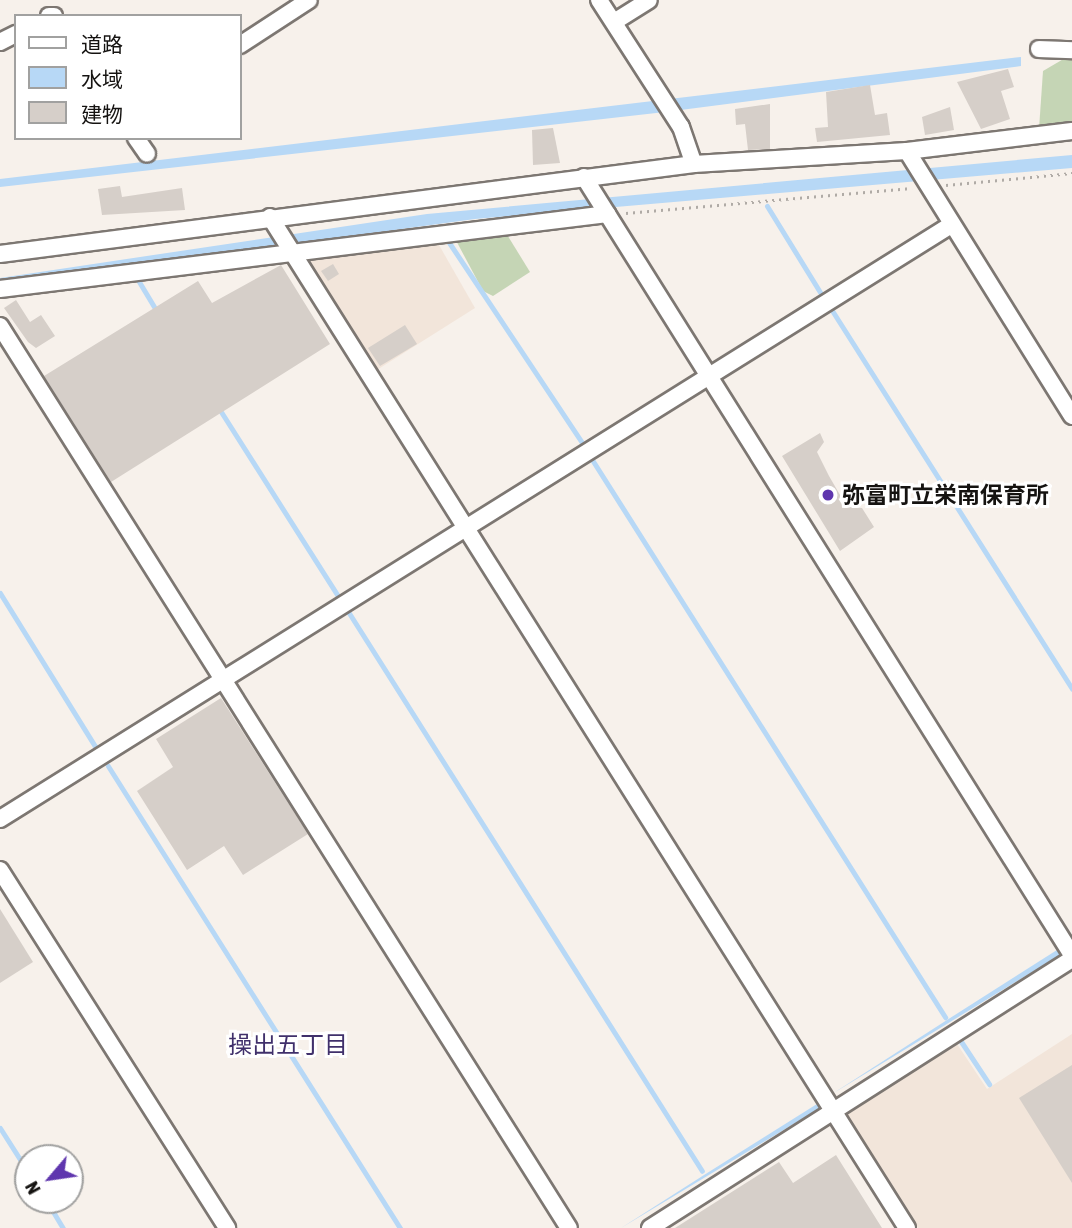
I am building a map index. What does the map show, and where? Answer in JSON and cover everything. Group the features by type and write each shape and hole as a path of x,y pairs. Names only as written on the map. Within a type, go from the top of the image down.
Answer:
{"street":[{"path":"242,44 309,0"},
{"path":"599,0 672,111 694,164"},
{"path":"614,23 649,0"},
{"path":"1039,49 1072,50"},
{"path":"0,254 694,164 907,151 1072,131"},
{"path":"137,140 147,155"},
{"path":"907,151 1072,416"},
{"path":"584,177 706,379 1072,957 650,1228"},
{"path":"0,289 290,250 607,214"},
{"path":"270,217 464,530 907,1228"},
{"path":"0,819 951,225"},
{"path":"0,326 569,1228"},
{"path":"0,870 226,1228"}],"path":[{"path":"607,214 1072,173"}],"shaded area":[{"path":"435,238 475,308 372,373 303,258"},
{"path":"1072,1034 1072,1228 918,1228 844,1112 955,1041 987,1089"}],"green space":[{"path":"1072,54 1072,121 1039,129 1043,71"},
{"path":"503,228 530,272 493,296 483,291 452,233"}],"water":[{"path":"1021,57 1021,66 665,112 0,187 0,179"},
{"path":"1072,155 1072,168 475,219 0,284 0,278 427,214"},
{"path":"1057,950 1060,955 832,1094 947,1020"},
{"path":"817,1104 820,1108 621,1228 704,1175"}],"building":[{"path":"1008,69 1014,87 1001,91 1010,119 981,129 957,82"},
{"path":"870,85 875,115 887,113 890,135 817,142 815,128 828,127 826,92"},
{"path":"770,104 770,149 748,150 745,124 736,125 735,109"},
{"path":"950,107 954,130 925,135 922,117"},
{"path":"553,128 560,163 533,165 532,130"},
{"path":"120,186 122,197 182,188 185,210 102,215 98,189"},
{"path":"333,264 339,274 328,281 321,271"},
{"path":"281,265 330,344 111,482 44,376 198,281 212,303"},
{"path":"16,300 30,322 41,315 55,336 36,348 28,342 4,308"},
{"path":"405,325 417,344 380,366 368,348"},
{"path":"820,433 824,442 817,452 829,476 847,507 862,508 874,527 840,551 782,456"},
{"path":"221,698 308,834 243,875 224,846 187,870 137,791 173,767 156,739"},
{"path":"0,909 33,962 0,983"},
{"path":"1072,1065 1072,1183 1019,1098"},
{"path":"836,1155 882,1228 675,1228 779,1162 793,1183"}],"waterway":[{"path":"767,206 820,292"},
{"path":"446,238 583,444"},
{"path":"138,280 158,313"},
{"path":"833,312 1072,688"},
{"path":"218,407 340,599"},
{"path":"591,458 945,1017"},
{"path":"0,593 98,751"},
{"path":"349,613 702,1171"},
{"path":"108,766 400,1228"},
{"path":"960,1040 989,1084"},
{"path":"0,1128 14,1150"},
{"path":"54,1214 63,1228"}],"place":[{"name":"弥富町立栄南保育所","path":"828,495"}],"district":[{"name":"操出五丁目","path":"288,1045"}]}
